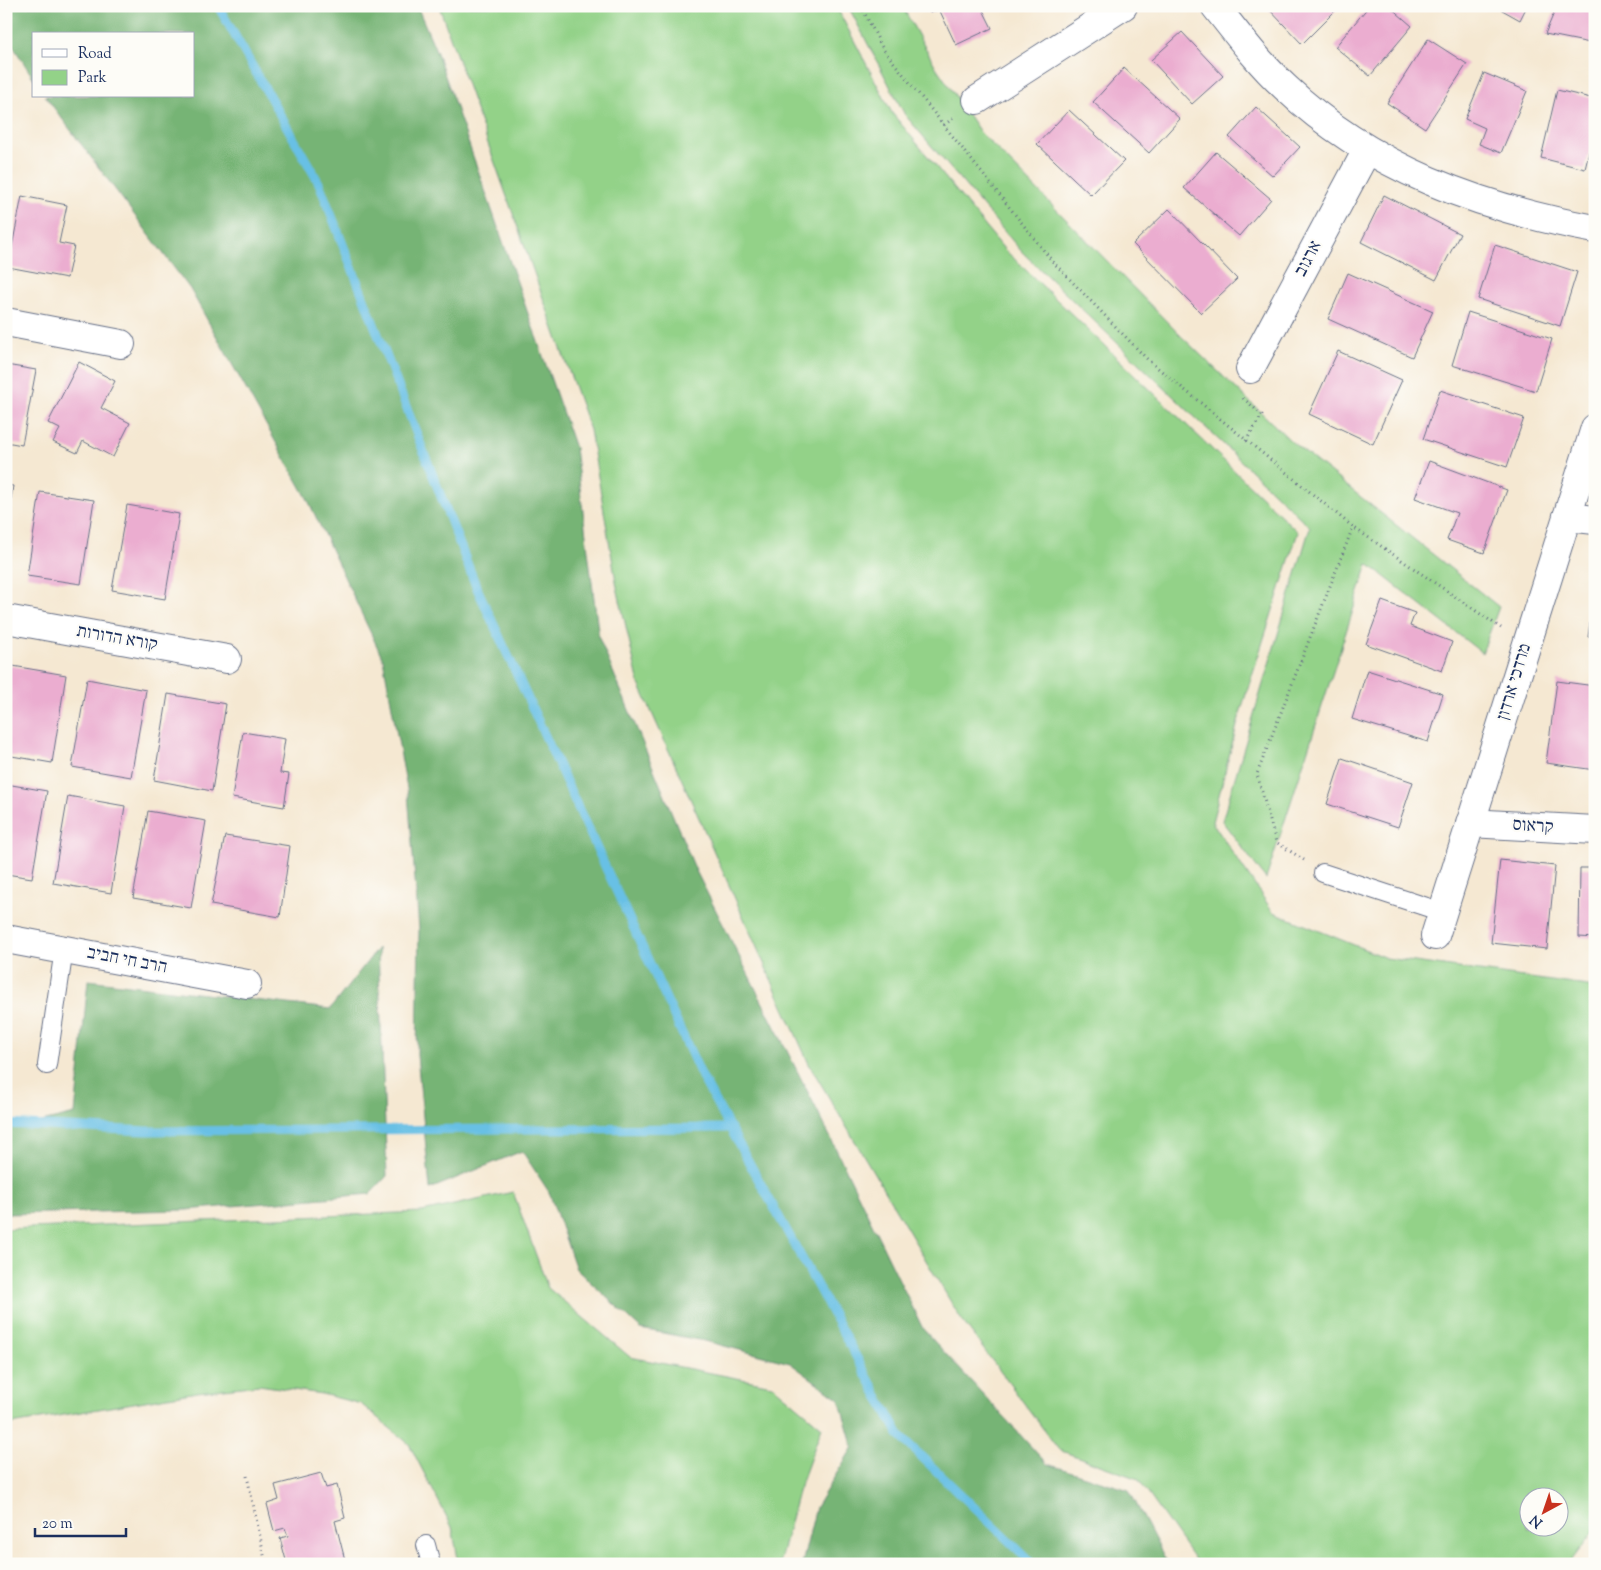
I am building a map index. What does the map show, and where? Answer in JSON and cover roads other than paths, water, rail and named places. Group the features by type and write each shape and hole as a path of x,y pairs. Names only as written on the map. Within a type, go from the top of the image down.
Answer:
{"street":[{"path":"977,100 1123,6"},
{"path":"1215,6 1284,87 1338,132 1367,150 1444,187 1495,206 1595,229"},
{"name":"ארגוב","path":"1250,369 1367,150"},
{"path":"6,322 121,344"},
{"name":"מרדכי ארדון","path":"1439,924 1595,428"},
{"path":"1567,517 1595,520"},
{"name":"קורא הדורות","path":"6,619 227,659"},
{"name":"קראוס","path":"1470,823 1595,830"},
{"name":"הרב חי חביב","path":"6,938 247,984"}],"lane":[{"path":"1323,873 1439,924"},
{"path":"47,1065 64,950"},
{"path":"426,1545 431,1564"}],"waterway":[{"path":"218,6 319,183 476,586 703,1079 900,1436 1033,1564"},
{"path":"6,1124 147,1131 731,1128"}]}
